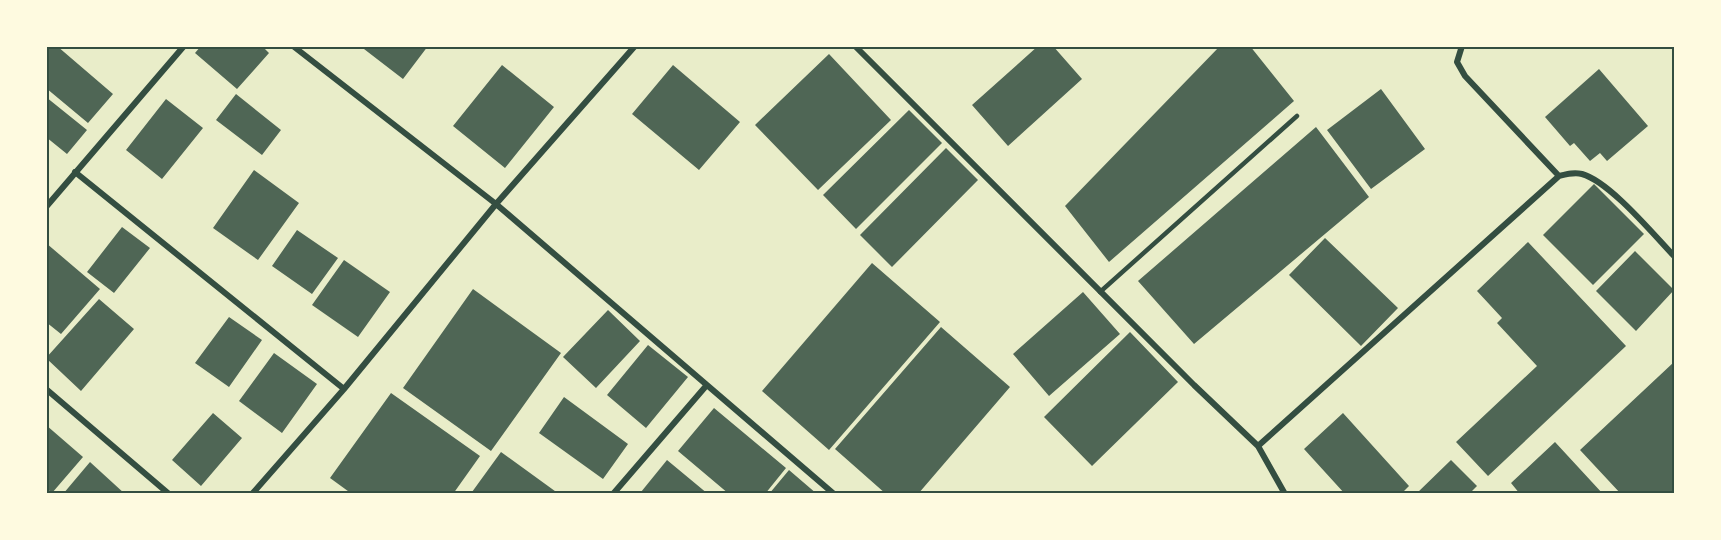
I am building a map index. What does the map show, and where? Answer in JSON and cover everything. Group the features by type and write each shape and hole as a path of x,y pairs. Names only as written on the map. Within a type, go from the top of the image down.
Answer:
{"street":[{"path":"46,207 184,46"},
{"path":"293,46 496,204 834,494"},
{"path":"252,494 344,389 496,204 635,46"},
{"path":"855,46 1100,292 1258,446 1285,494"},
{"path":"1462,46 1457,62 1465,76 1559,176"},
{"path":"75,172 344,389"},
{"path":"1258,446 1559,176 1582,174 1601,183 1674,256"},
{"path":"613,494 706,386"},
{"path":"46,389 169,494"}],"lane":[{"path":"1100,292 1297,116"}],"building":[{"path":"46,46 57,46 113,94 88,123 46,88"},
{"path":"201,46 262,46 269,53 237,89 195,53"},
{"path":"367,46 428,46 403,79 364,49"},
{"path":"1038,46 1053,46 1082,79 1008,146 972,105"},
{"path":"1220,46 1250,46 1294,101 1109,262 1065,206"},
{"path":"829,54 891,120 818,190 755,125"},
{"path":"502,65 554,107 505,168 453,126"},
{"path":"673,65 740,122 699,170 632,114"},
{"path":"1599,69 1648,126 1607,161 1600,153 1590,161 1574,143 1570,146 1545,117"},
{"path":"1381,89 1425,149 1371,189 1327,130"},
{"path":"236,94 281,130 262,155 216,120"},
{"path":"46,97 87,130 67,154 46,137"},
{"path":"166,99 203,128 162,179 126,150"},
{"path":"909,110 942,143 856,229 823,195"},
{"path":"1316,127 1369,197 1194,344 1138,281"},
{"path":"946,148 978,180 892,267 860,235"},
{"path":"254,170 299,203 258,260 213,228"},
{"path":"1594,184 1644,234 1593,285 1543,235"},
{"path":"122,227 150,248 114,293 87,272"},
{"path":"297,230 338,258 312,294 272,266"},
{"path":"1325,238 1398,308 1361,346 1289,275"},
{"path":"1528,242 1626,346 1488,476 1456,442 1537,366 1497,323 1502,318 1477,291"},
{"path":"46,243 100,289 61,334 46,322"},
{"path":"1635,251 1674,290 1636,331 1596,291"},
{"path":"344,260 390,292 358,337 312,305"},
{"path":"872,263 940,322 829,450 762,391"},
{"path":"473,289 561,353 491,451 403,388"},
{"path":"1083,292 1120,334 1049,396 1013,354"},
{"path":"99,299 134,329 81,391 46,358"},
{"path":"608,310 640,341 596,388 563,357"},
{"path":"229,317 262,340 229,387 195,363"},
{"path":"941,327 1010,387 918,494 886,494 835,449"},
{"path":"1130,332 1178,382 1092,466 1044,417"},
{"path":"648,345 688,377 646,428 607,395"},
{"path":"274,353 317,384 282,433 239,401"},
{"path":"1674,362 1674,494 1621,494 1580,450"},
{"path":"391,393 480,456 453,494 352,494 330,478"},
{"path":"564,397 628,444 603,479 539,433"},
{"path":"714,408 786,468 765,494 729,494 678,451"},
{"path":"213,413 242,438 201,486 172,460"},
{"path":"1343,413 1409,486 1401,494 1345,494 1304,449"},
{"path":"46,425 83,457 52,493 46,488"},
{"path":"1555,442 1603,494 1520,494 1511,483"},
{"path":"501,452 559,494 472,492"},
{"path":"667,460 708,494 641,492"},
{"path":"1451,460 1477,486 1469,494 1416,494"},
{"path":"90,462 125,494 63,494"},
{"path":"789,470 817,494 769,494"}]}
